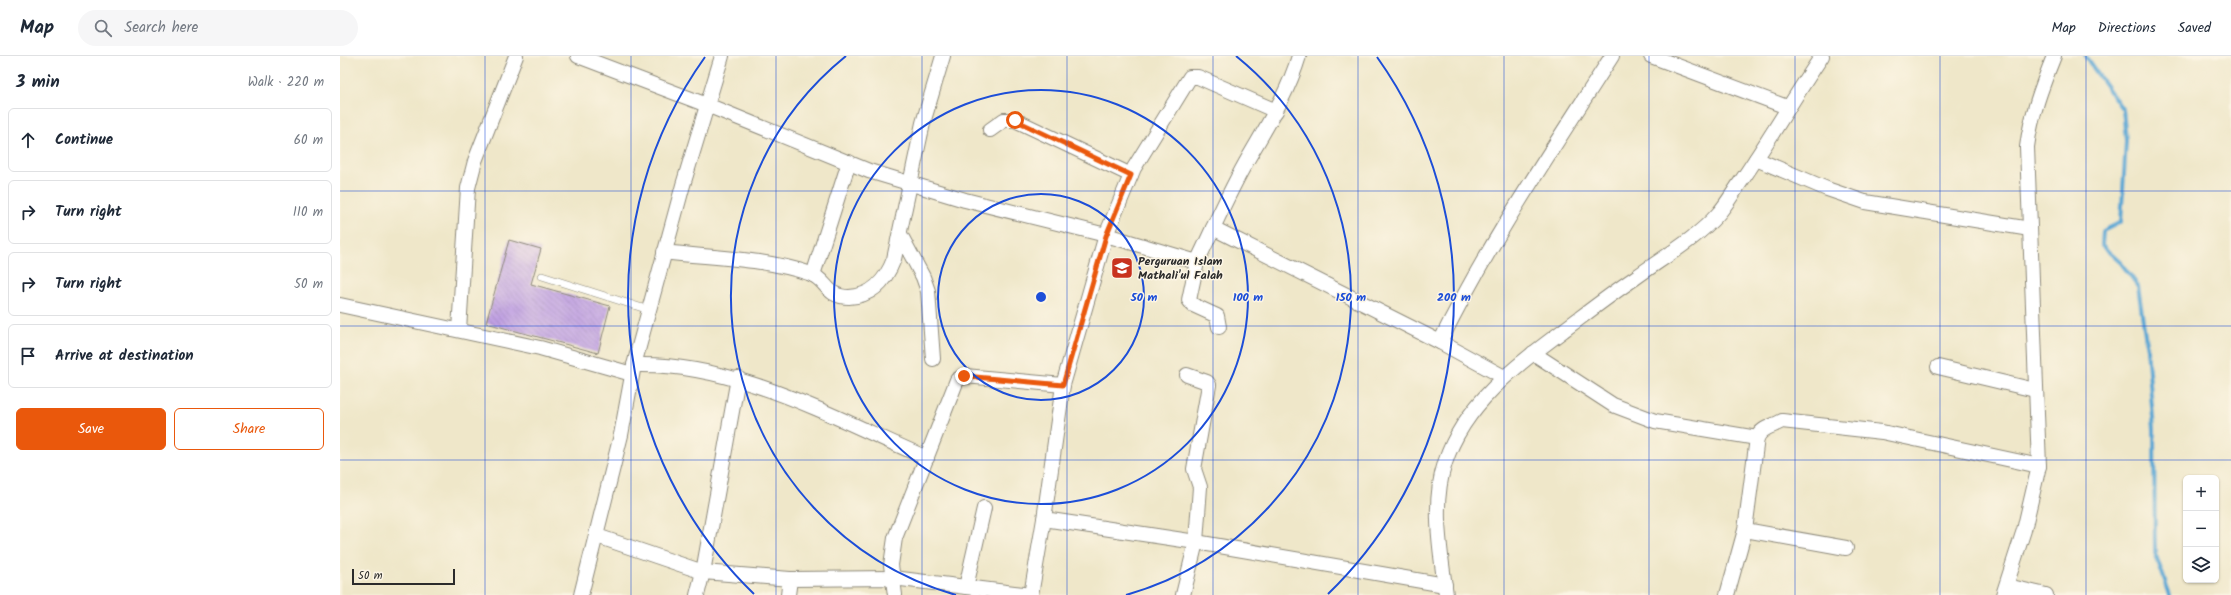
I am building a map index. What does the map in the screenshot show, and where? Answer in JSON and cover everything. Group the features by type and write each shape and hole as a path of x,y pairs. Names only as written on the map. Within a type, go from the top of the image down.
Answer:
{"street":[{"path":"459,330 468,188 478,154 516,56"},
{"path":"578,56 707,105 869,171 1045,222 1106,236 1197,262"},
{"path":"582,595 622,435 633,370 664,252 722,56"},
{"path":"664,252 766,264 813,275 832,293 839,296 859,296 868,293 877,287 888,273 894,259 912,183 924,123 943,56"},
{"path":"1219,327 1217,316 1193,305 1189,300 1197,262 1248,158 1276,111 1293,78 1299,56"},
{"path":"1440,342 1464,292 1500,231 1612,56"},
{"path":"1651,56 1788,107"},
{"path":"1044,519 1196,542 1445,590 1439,527 1439,494 1444,463 1458,432 1477,406 1504,377 1533,353 1685,243 1718,214 1756,159 1822,56"},
{"path":"2046,595 2005,591 2032,502 2039,466 2039,431 2035,390 2027,147 2030,125 2039,94 2054,56"},
{"path":"597,536 703,572 790,579 893,578 1031,595 1044,519 1063,385 1106,236 1131,175 1190,77 1198,77 1276,111"},
{"path":"990,130 1004,120 1015,120 1131,175"},
{"path":"1756,159 1827,190 1865,202 2030,229"},
{"path":"813,275 849,162"},
{"path":"1213,228 1440,342 1504,377"},
{"path":"900,234 923,277 928,291 933,359"},
{"path":"340,305 459,330 633,370 670,365 738,378 775,392 927,458"},
{"path":"1533,353 1613,405 1655,421 1757,438"},
{"path":"1938,367 2035,390"},
{"path":"1183,595 1196,542 1200,487 1194,469 1209,385 1208,382 1187,374"},
{"path":"895,595 892,558 895,538 957,380 962,376 1063,385"},
{"path":"697,595 703,572 738,378"},
{"path":"1727,595 1745,530 1757,438 1763,429 1782,421 1882,432 2039,466"},
{"path":"966,587 984,508"},
{"path":"1745,530 1846,548"},
{"path":"788,595 790,579"}],"lane":[{"path":"542,276 649,310"}],"building":[{"path":"509,240 541,249 531,284 610,306 598,353 486,323"}],"waterway":[{"path":"2085,56 2123,110 2126,141 2121,222 2103,231 2102,246 2121,263 2138,286 2147,349 2154,429 2155,553 2170,595"}],"place":[{"name":"Perguruan Islam Mathali'ul Falah","path":"1122,268"}],"route":[{"path":"964,376 1063,385 1106,236 1131,175 1015,120"}]}
